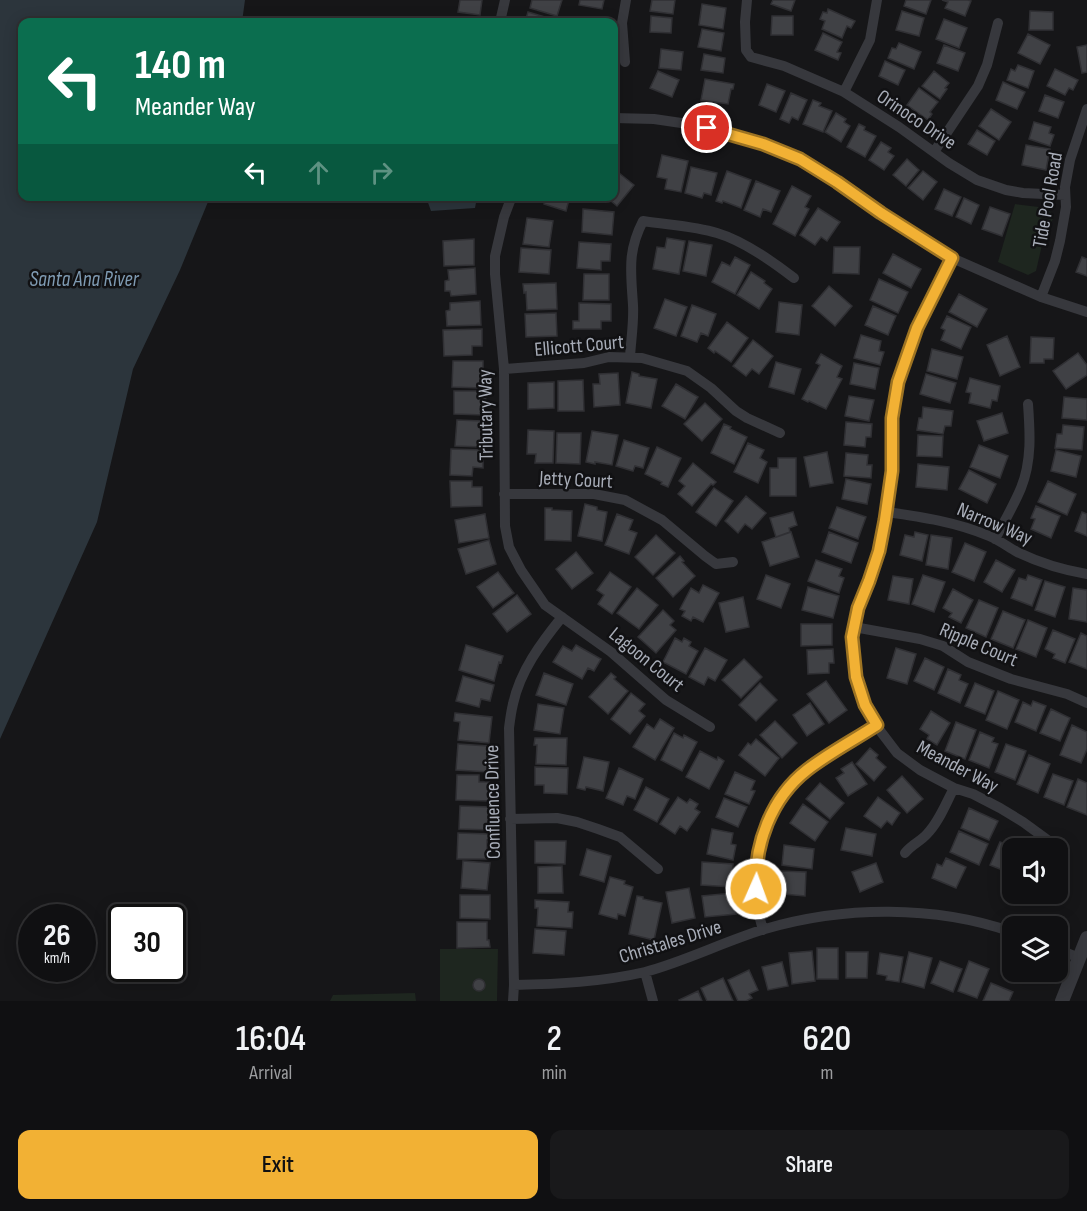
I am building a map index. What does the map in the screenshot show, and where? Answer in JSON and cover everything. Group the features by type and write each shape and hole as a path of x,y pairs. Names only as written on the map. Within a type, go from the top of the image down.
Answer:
{"street":[{"path":"501,18 505,0"},
{"path":"625,62 622,22 626,0"},
{"name":"Orinoco Drive","path":"747,0 746,50 752,57 784,66 844,92 977,180 1023,193 1065,195"},
{"path":"844,92 870,40 877,0"},
{"path":"934,152 978,86 987,65 998,22"},
{"name":"Tide Pool Road","path":"1041,297 1060,241 1070,160 1087,109"},
{"path":"618,118 654,119 688,124 763,144 800,159 952,258 1041,297 1087,312"},
{"name":"Tributary Way","path":"510,201 495,256 504,369 505,526 510,547 531,587 545,605 562,617"},
{"path":"630,357 634,307 630,264 633,245 643,221 718,233 768,259 794,278"},
{"name":"Meander Way","path":"952,258 917,328 898,382 892,418 892,471 879,551 858,608 852,637 856,677 865,705 897,753 920,770 1000,808 1045,838"},
{"name":"Ellicott Court","path":"504,369 584,363 609,357 650,360 687,371 711,388 741,415 780,433"},
{"path":"995,539 1022,487 1027,469 1030,435 1028,404"},
{"name":"Jetty Court","path":"504,494 594,495 626,500 662,520 716,564 733,562"},
{"name":"Narrow Way","path":"886,512 945,521 995,539 1043,564 1087,574"},
{"name":"Lagoon Court","path":"562,617 610,652 666,700 710,727"},
{"name":"Confluence Drive","path":"513,1001 509,728 519,685 535,653 562,617"},
{"name":"Ripple Court","path":"854,627 920,639 943,646 968,662 1011,679 1067,694 1087,703"},
{"path":"763,930 756,901 755,876 758,850 766,825 785,793 806,771 877,725"},
{"path":"905,853 911,845 927,835 954,788"},
{"path":"510,819 557,818 578,822 620,837 658,869"},
{"name":"Christales Drive","path":"514,985 579,982 645,972 763,930 825,916 864,913 938,915 1002,930"},
{"path":"1062,1001 1087,938"},
{"path":"1068,953 1079,958"},
{"path":"645,972 653,1001"}],"shaded area":[{"path":"1015,204 1047,208 1054,216 1042,245 1036,271 1028,275 998,262"},
{"path":"440,949 498,949 497,1001 440,1001"},
{"path":"415,993 416,1001 330,1001 333,995"}],"water":[{"name":"Santa Ana River","path":"0,0 245,0 243,18 18,18 18,201 208,201 180,270 133,369 97,522 0,739"},
{"path":"428,201 476,201 475,208 431,211"}],"building":[{"path":"460,0 482,0 480,15 458,12"},
{"path":"532,0 562,0 557,16 530,8"},
{"path":"580,0 604,0 602,9 579,5"},
{"path":"652,0 675,0 673,14 650,11"},
{"path":"773,0 795,0 791,11 771,4"},
{"path":"906,0 931,0 926,14 904,6"},
{"path":"942,0 971,1 965,16 945,8 948,2"},
{"path":"702,4 726,8 723,29 699,25"},
{"path":"828,9 855,21 851,28 847,26 842,38 822,29 825,21 820,19 823,12 827,13"},
{"path":"902,11 924,18 919,36 896,30"},
{"path":"1030,11 1053,12 1053,30 1029,30"},
{"path":"528,12 548,18 526,18"},
{"path":"651,16 672,18 671,33 650,32"},
{"path":"772,16 793,16 793,35 771,35"},
{"path":"944,19 967,28 959,48 936,39"},
{"path":"702,29 724,33 721,51 698,47"},
{"path":"823,33 842,42 837,52 841,53 838,60 815,50"},
{"path":"1028,34 1050,45 1040,64 1018,53"},
{"path":"899,43 921,52 914,69 888,58 892,48 896,49"},
{"path":"944,45 965,53 958,71 937,63"},
{"path":"1087,45 1087,72 1082,73 1077,47"},
{"path":"661,49 683,52 681,70 659,68"},
{"path":"704,54 725,58 723,73 701,70"},
{"path":"885,61 905,70 898,85 879,76"},
{"path":"1018,65 1034,71 1028,88 1007,80 1011,69 1015,71"},
{"path":"1055,69 1078,80 1073,90 1069,88 1065,95 1047,86"},
{"path":"658,71 679,80 672,97 650,88"},
{"path":"934,71 949,83 940,99 922,86"},
{"path":"705,79 734,84 728,104 701,100"},
{"path":"1003,82 1025,92 1017,109 996,100"},
{"path":"767,84 785,91 776,112 759,105"},
{"path":"919,88 938,102 930,112 932,114 928,120 907,105"},
{"path":"791,93 807,100 798,120 792,117 789,123 780,119"},
{"path":"1045,95 1064,102 1058,118 1039,111"},
{"path":"813,100 821,103 819,106 832,111 823,132 803,124"},
{"path":"991,109 1011,122 999,140 979,126"},
{"path":"836,113 846,119 844,122 850,126 841,142 825,132"},
{"path":"1034,122 1051,127 1049,133 1054,135 1050,146 1029,139"},
{"path":"859,124 865,127 864,130 876,136 865,157 847,147"},
{"path":"977,130 995,141 987,155 968,144"},
{"path":"881,142 891,148 888,152 894,156 884,170 869,160"},
{"path":"1026,145 1050,149 1046,170 1022,165"},
{"path":"662,155 688,161 681,192 665,189 667,179 657,177"},
{"path":"907,159 919,170 906,186 893,175"},
{"path":"691,167 717,173 711,195 704,193 702,198 685,193"},
{"path":"727,171 751,180 741,208 723,201 722,203 716,201"},
{"path":"923,171 937,182 923,200 908,188"},
{"path":"618,172 634,185 617,206 611,201 618,201"},
{"path":"756,181 780,191 771,212 763,209 760,217 744,210"},
{"path":"792,186 811,196 805,207 809,209 795,236 773,224"},
{"path":"944,189 961,197 952,216 935,209"},
{"path":"964,198 979,205 971,224 956,217"},
{"path":"545,201 569,201 566,211 544,204"},
{"path":"990,207 1010,214 1002,236 982,229"},
{"path":"818,208 840,222 827,241 821,237 815,245 800,235"},
{"path":"583,209 614,212 612,235 582,232"},
{"path":"527,218 553,221 549,247 523,244"},
{"path":"667,238 685,241 679,274 653,269 657,247 665,248"},
{"path":"474,239 474,265 444,266 443,241"},
{"path":"689,241 712,245 706,276 683,271"},
{"path":"579,242 611,244 610,261 601,261 601,270 577,268"},
{"path":"834,247 860,247 859,274 833,273"},
{"path":"521,248 551,250 549,274 519,272"},
{"path":"893,254 921,269 911,288 883,273"},
{"path":"735,257 750,265 735,294 712,282 722,262 730,266"},
{"path":"1082,257 1087,259 1087,276 1076,272"},
{"path":"475,268 476,294 451,296 450,291 445,291 445,281 449,280 448,270"},
{"path":"751,272 765,281 764,283 772,289 759,309 737,295"},
{"path":"584,274 609,274 609,300 583,300"},
{"path":"879,279 908,292 898,313 870,300"},
{"path":"556,283 557,309 527,310 523,284"},
{"path":"829,286 852,306 835,326 812,306"},
{"path":"959,294 987,309 977,327 949,312"},
{"path":"665,299 687,307 676,336 654,328"},
{"path":"480,301 481,325 447,326 446,311 450,310 450,303"},
{"path":"779,302 802,305 799,335 776,332"},
{"path":"579,303 611,304 611,321 601,321 601,329 573,329 573,321 579,321"},
{"path":"692,305 716,314 708,336 701,333 697,342 681,336"},
{"path":"873,306 896,316 888,335 865,325"},
{"path":"556,313 557,336 526,337 525,314"},
{"path":"947,316 971,327 961,349 941,340 945,330 941,328"},
{"path":"727,322 748,338 731,362 708,348"},
{"path":"482,329 482,346 472,346 472,355 444,356 443,330"},
{"path":"861,335 881,341 879,351 884,352 880,365 854,358"},
{"path":"1007,336 1020,367 1000,376 987,345"},
{"path":"1031,337 1054,338 1053,359 1044,359 1044,363 1030,363"},
{"path":"753,340 773,356 759,374 752,369 746,376 733,366"},
{"path":"932,349 963,357 957,379 927,371"},
{"path":"1078,353 1087,365 1087,375 1066,389 1053,371"},
{"path":"821,354 842,366 837,377 842,379 826,409 802,399 820,365 816,363"},
{"path":"453,361 483,361 481,388 452,387"},
{"path":"776,362 801,369 794,394 769,387"},
{"path":"854,363 879,368 875,389 850,384"},
{"path":"632,372 639,376 657,379 651,408 626,403"},
{"path":"618,373 620,405 594,407 593,384 600,384 599,374"},
{"path":"926,374 956,383 950,403 920,394"},
{"path":"970,378 1000,386 997,401 992,400 990,408 969,403 971,393 966,392"},
{"path":"583,380 584,411 558,411 558,381"},
{"path":"554,382 554,408 528,409 528,383"},
{"path":"676,384 698,397 685,419 662,406"},
{"path":"454,391 486,391 485,415 454,414"},
{"path":"849,396 874,400 869,421 845,416"},
{"path":"1064,397 1087,399 1087,420 1062,418"},
{"path":"705,403 722,419 702,441 684,424"},
{"path":"923,407 953,411 951,426 945,426 943,434 917,430 919,418 922,418"},
{"path":"1002,413 1008,433 984,441 977,421"},
{"path":"457,420 483,421 482,447 455,446"},
{"path":"846,422 872,424 871,437 866,437 865,447 844,445"},
{"path":"724,424 747,437 734,464 711,453"},
{"path":"1063,425 1084,427 1082,450 1055,448 1057,434 1062,434"},
{"path":"528,430 554,431 553,463 535,463 536,454 527,454"},
{"path":"592,431 618,435 612,465 586,462"},
{"path":"557,433 581,433 580,464 556,463"},
{"path":"918,435 943,436 942,457 917,456"},
{"path":"624,440 649,448 643,468 635,466 633,471 616,466"},
{"path":"748,443 764,450 760,458 767,462 758,483 734,472"},
{"path":"979,445 1008,456 1000,478 970,467"},
{"path":"657,447 681,458 668,487 645,474"},
{"path":"451,449 483,450 483,468 473,467 472,476 450,475"},
{"path":"1056,450 1081,456 1076,477 1051,471"},
{"path":"827,452 833,483 810,487 804,457"},
{"path":"846,453 868,455 867,465 872,465 871,478 844,476"},
{"path":"778,458 796,458 796,496 770,496 770,468 778,468"},
{"path":"693,463 716,482 711,484 692,506 678,494 685,486 679,481"},
{"path":"918,464 949,467 947,490 916,487"},
{"path":"969,470 996,484 987,503 959,489"},
{"path":"846,479 871,484 867,504 842,499"},
{"path":"450,481 472,481 472,487 482,487 482,506 451,507"},
{"path":"1048,481 1076,494 1067,515 1038,502"},
{"path":"714,488 733,501 716,526 696,512"},
{"path":"746,496 766,513 752,529 745,524 738,533 725,521"},
{"path":"585,504 607,512 602,541 578,536"},
{"path":"1036,506 1060,516 1051,538 1031,529 1035,519 1031,518"},
{"path":"837,507 866,517 858,539 829,528"},
{"path":"545,508 572,511 571,541 545,540"},
{"path":"793,512 797,525 789,528 790,532 776,537 770,518"},
{"path":"1082,512 1087,514 1087,536 1075,531"},
{"path":"485,514 489,538 459,543 455,520"},
{"path":"617,514 633,520 629,530 637,533 629,554 605,545"},
{"path":"791,532 799,557 770,566 762,542"},
{"path":"829,532 858,543 851,563 822,552"},
{"path":"915,532 928,535 922,561 900,555 905,535 914,537"},
{"path":"656,535 675,553 653,575 635,557"},
{"path":"931,535 952,538 948,569 926,565"},
{"path":"489,540 496,564 466,574 458,549"},
{"path":"965,543 986,552 974,581 952,572"},
{"path":"576,552 593,573 572,589 556,569"},
{"path":"680,556 684,561 682,562 695,576 673,597 656,578"},
{"path":"816,560 842,569 839,576 844,578 839,593 808,581"},
{"path":"996,560 1015,570 1002,592 984,582"},
{"path":"498,572 514,593 493,608 477,587"},
{"path":"610,572 631,587 612,614 598,604 604,595 597,590"},
{"path":"766,575 790,584 781,608 757,599"},
{"path":"923,575 945,582 934,612 912,604"},
{"path":"1028,575 1042,580 1032,606 1011,598 1019,578 1026,580"},
{"path":"893,576 913,579 909,604 888,600"},
{"path":"1045,581 1065,587 1055,617 1035,610"},
{"path":"703,585 719,593 703,622 693,617 691,621 682,616 685,611 680,609 691,588 699,593"},
{"path":"808,587 839,596 833,618 802,610"},
{"path":"637,588 658,605 639,629 617,613"},
{"path":"1073,588 1087,590 1087,622 1069,619"},
{"path":"953,589 973,600 961,623 949,617 952,613 943,608"},
{"path":"517,595 531,614 507,632 493,614"},
{"path":"743,597 749,627 726,632 719,603"},
{"path":"979,600 998,608 986,637 966,628"},
{"path":"663,610 674,621 670,625 676,630 656,653 638,637"},
{"path":"1003,611 1025,620 1013,648 991,639"},
{"path":"1028,620 1047,628 1036,657 1016,649"},
{"path":"801,624 832,624 832,645 801,646"},
{"path":"1053,630 1075,639 1065,663 1053,658 1055,654 1045,649"},
{"path":"1081,633 1087,636 1087,669 1069,662"},
{"path":"675,638 682,642 684,638 691,642 689,646 698,651 686,674 663,662"},
{"path":"466,645 503,656 494,681 459,670"},
{"path":"576,645 601,659 594,671 588,668 582,679 553,662 563,646 572,651"},
{"path":"705,648 727,660 715,681 708,677 704,685 689,677"},
{"path":"896,648 916,654 907,684 887,678"},
{"path":"833,649 834,663 829,663 829,673 808,674 807,650"},
{"path":"925,658 944,667 934,690 914,681"},
{"path":"744,659 762,677 741,698 722,680"},
{"path":"948,669 961,675 959,680 968,684 960,703 938,693"},
{"path":"544,673 573,684 566,705 536,695"},
{"path":"611,673 616,677 614,679 628,691 608,714 589,697"},
{"path":"463,676 494,685 490,701 481,699 479,707 456,701"},
{"path":"826,681 847,710 829,723 807,694"},
{"path":"760,683 777,700 756,721 739,705"},
{"path":"975,683 994,691 985,714 965,706"},
{"path":"998,691 1019,700 1007,729 986,720"},
{"path":"631,693 645,704 639,711 645,716 630,734 611,719"},
{"path":"1033,701 1046,706 1036,731 1015,722 1023,702 1031,706"},
{"path":"810,703 824,724 807,736 793,715"},
{"path":"538,704 564,708 560,734 534,730"},
{"path":"1051,709 1070,718 1060,741 1040,733"},
{"path":"931,711 950,723 937,745 927,739 929,735 920,729"},
{"path":"455,713 492,717 489,743 458,740 460,722 454,721"},
{"path":"660,719 674,728 655,760 633,747 647,724 654,729"},
{"path":"775,721 797,743 782,758 760,735"},
{"path":"956,722 976,730 965,759 945,751"},
{"path":"1072,725 1087,732 1087,749 1081,763 1060,755"},
{"path":"980,732 994,738 992,742 998,744 989,768 969,760"},
{"path":"674,733 697,742 682,771 661,760"},
{"path":"535,738 567,738 566,765 536,764"},
{"path":"756,739 779,758 765,776 739,755 748,743 751,745"},
{"path":"458,744 488,746 486,763 490,763 489,772 456,770"},
{"path":"1006,744 1026,751 1015,780 995,772"},
{"path":"870,748 878,755 876,758 886,767 874,781 856,764"},
{"path":"700,751 724,761 709,789 686,777"},
{"path":"1029,755 1050,764 1038,793 1017,784"},
{"path":"584,757 609,762 603,791 586,787 585,790 577,788"},
{"path":"852,762 867,784 848,796 836,778 844,773 841,769"},
{"path":"535,767 568,768 567,794 544,793 544,785 535,785"},
{"path":"619,768 643,779 635,799 627,796 623,805 606,798"},
{"path":"735,772 755,781 751,790 755,791 749,804 725,794"},
{"path":"1053,774 1073,781 1064,805 1044,797"},
{"path":"457,775 479,775 479,782 489,782 489,801 456,800"},
{"path":"902,776 923,799 907,813 887,790"},
{"path":"1078,779 1087,783 1087,815 1067,807"},
{"path":"820,783 844,803 830,819 806,799"},
{"path":"646,787 669,799 657,822 634,810"},
{"path":"678,797 687,803 690,799 698,804 695,809 700,812 687,831 680,826 675,834 660,824"},
{"path":"878,797 900,813 892,825 887,821 881,828 864,816"},
{"path":"724,798 747,807 738,827 716,817"},
{"path":"803,804 828,822 815,841 790,823"},
{"path":"460,806 491,807 491,830 459,829"},
{"path":"969,808 998,821 989,840 961,828"},
{"path":"846,828 876,834 872,856 841,850"},
{"path":"712,829 733,833 731,844 736,845 733,860 707,854"},
{"path":"959,831 988,844 979,865 950,852"},
{"path":"458,833 490,834 490,840 487,840 487,859 457,859"},
{"path":"535,841 566,841 565,864 535,863"},
{"path":"1000,842 1002,843 1002,870 990,865"},
{"path":"784,845 814,849 812,869 782,865"},
{"path":"587,849 611,856 604,882 580,875"},
{"path":"946,858 966,867 956,888 932,878 937,864 942,866"},
{"path":"463,861 490,863 487,890 461,888"},
{"path":"702,862 733,864 732,887 701,885"},
{"path":"876,863 883,882 860,892 852,872"},
{"path":"562,866 563,893 538,893 538,867"},
{"path":"780,871 806,872 805,896 783,894 784,885 779,885"},
{"path":"610,877 625,881 624,884 633,887 625,916 618,914 617,919 599,914"},
{"path":"689,888 695,918 672,923 666,892"},
{"path":"733,893 736,914 705,917 702,896"},
{"path":"460,895 490,895 490,919 460,918"},
{"path":"637,896 662,903 654,940 629,934"},
{"path":"535,900 569,902 568,912 573,912 572,928 537,926 538,908 535,908"},
{"path":"457,922 487,922 487,940 489,940 490,947 457,948"},
{"path":"535,929 566,931 564,955 533,953"},
{"path":"817,948 838,948 838,979 817,979"},
{"path":"812,951 815,981 792,984 789,953"},
{"path":"846,952 868,952 867,978 846,978"},
{"path":"909,952 932,958 924,988 902,982"},
{"path":"880,953 903,957 899,982 886,980 887,976 877,974"},
{"path":"940,961 962,969 953,992 931,983"},
{"path":"969,961 989,969 977,998 958,991"},
{"path":"782,962 788,986 768,990 762,967"},
{"path":"749,970 758,990 749,994 752,998 738,1001 728,980"},
{"path":"723,978 733,1001 707,1001 701,988"},
{"path":"481,979 484,980 484,990 477,991 474,990 473,983 474,980"},
{"path":"991,983 1013,992 1009,1001 983,1001"},
{"path":"698,991 702,1001 679,1000"}],"route":[{"path":"707,128 763,144 800,159 952,258 917,328 898,382 892,418 892,471 885,520 879,551 858,608 852,637 856,677 865,705 877,725 806,771 785,793 766,825 758,850 756,889"}]}
